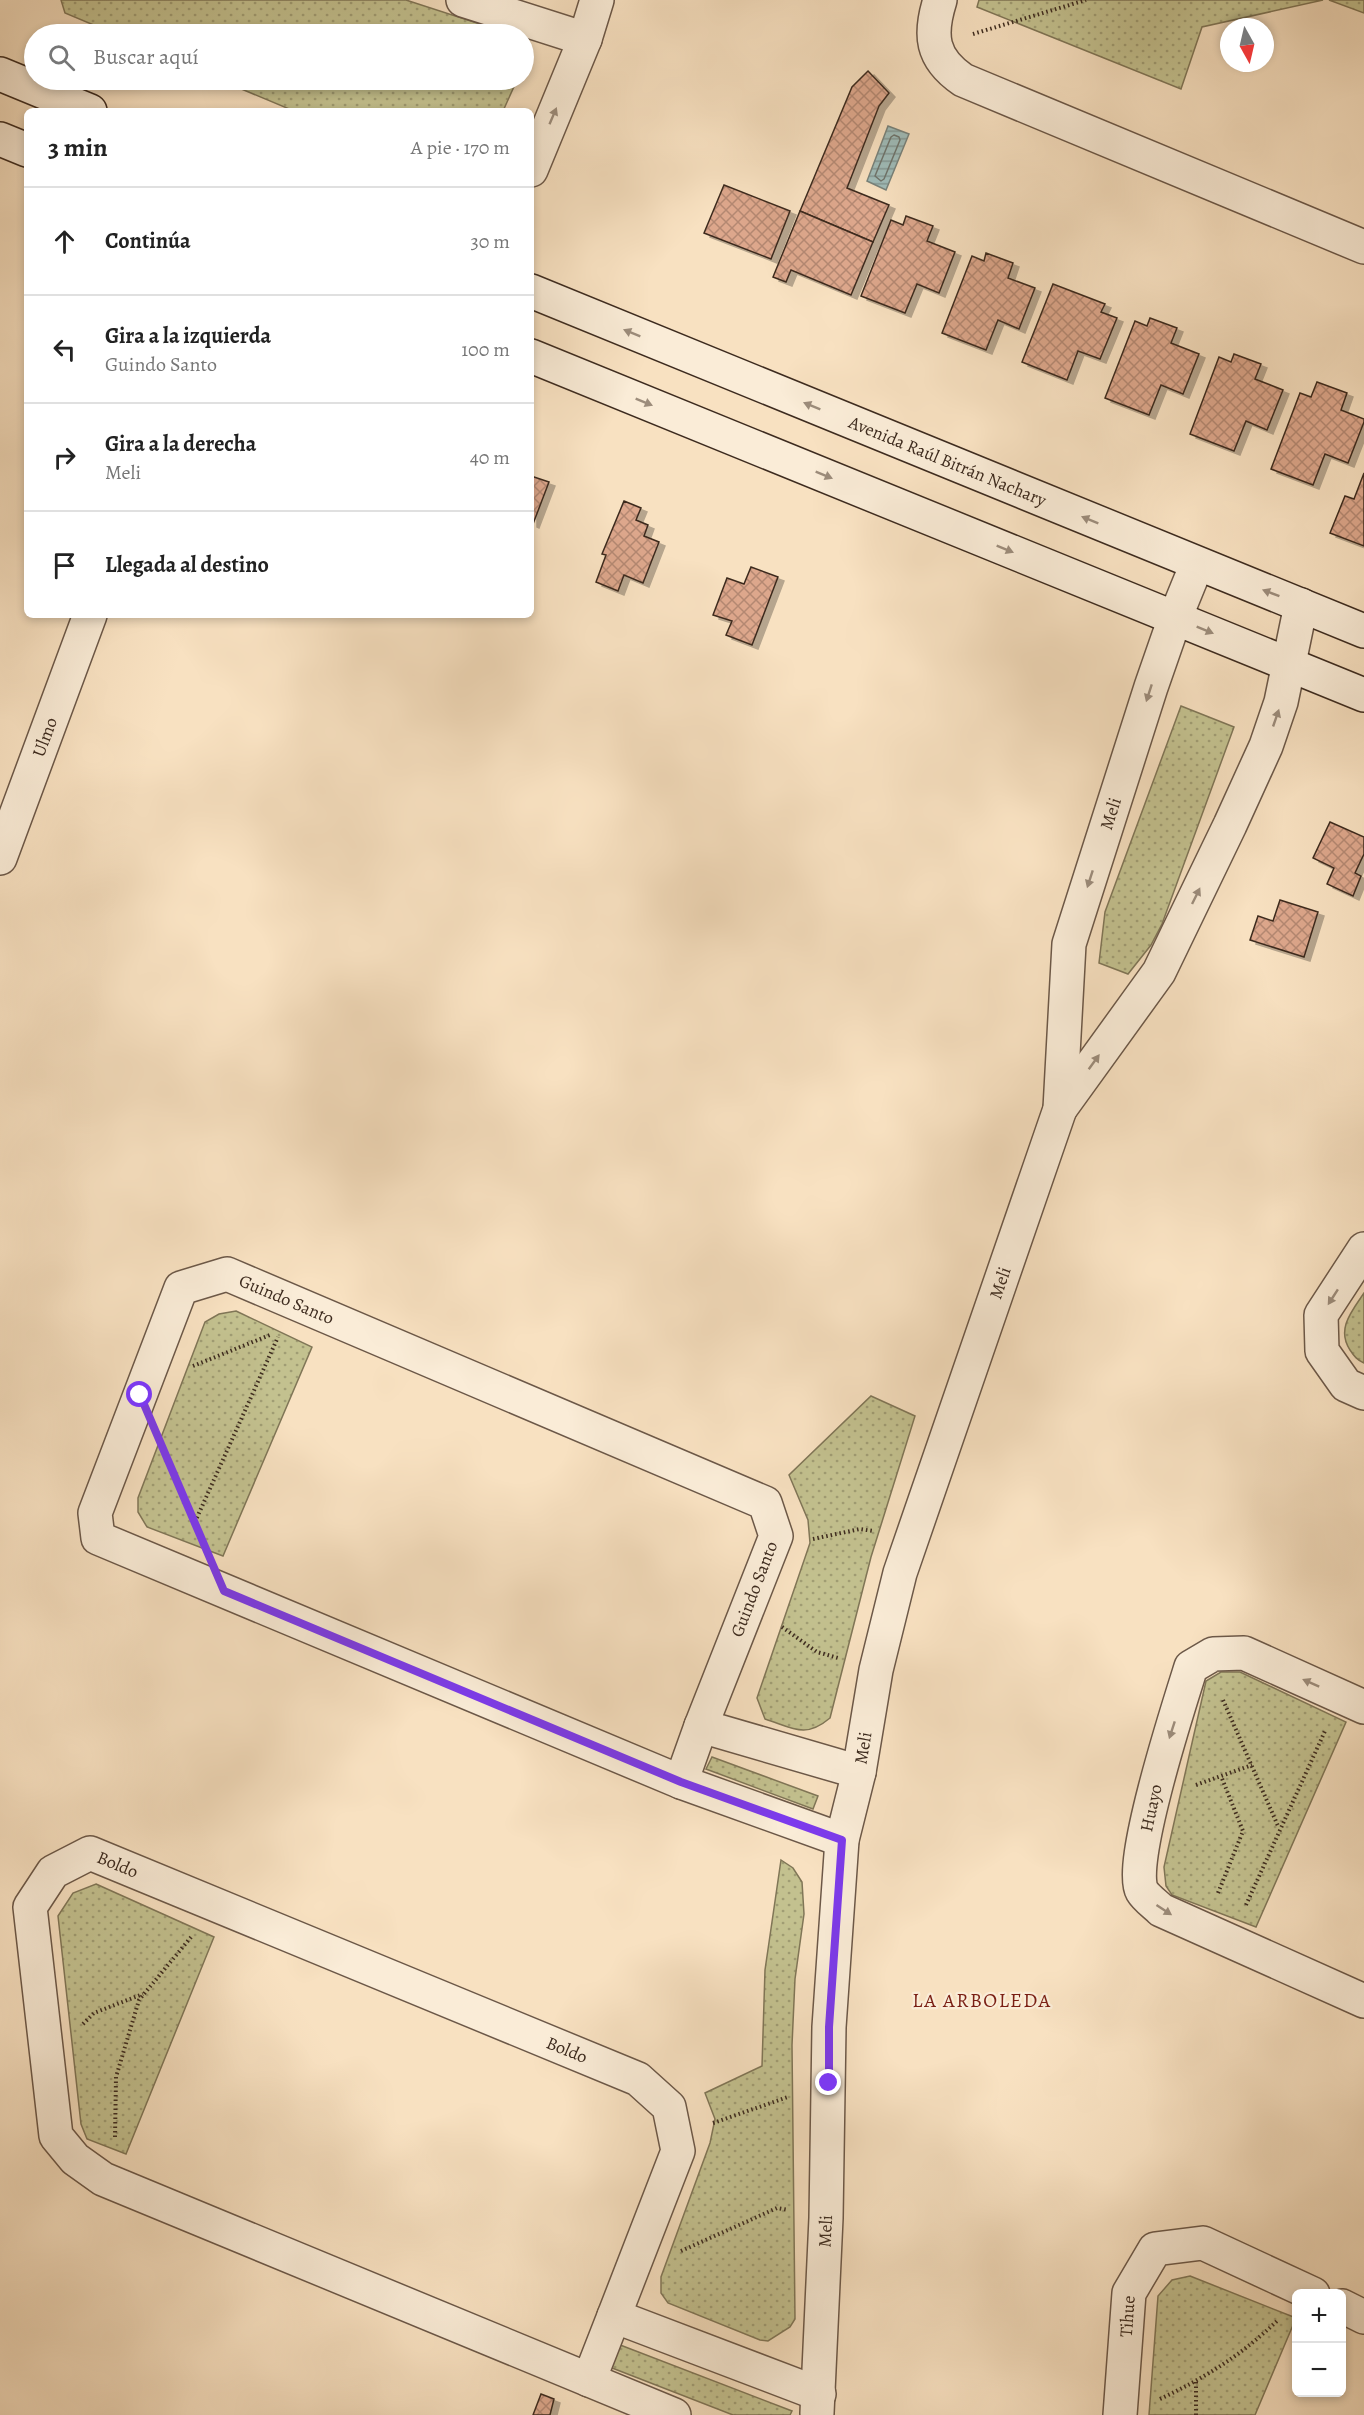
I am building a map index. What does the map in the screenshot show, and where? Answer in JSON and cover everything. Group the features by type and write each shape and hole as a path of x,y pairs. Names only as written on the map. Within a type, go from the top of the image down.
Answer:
{"street":[{"path":"463,0 585,39"},
{"path":"534,163 585,39 597,0"},
{"path":"940,0 933,30 935,45 950,71 963,80 1364,247"},
{"path":"0,74 24,84"},
{"path":"39,90 83,108"},
{"path":"0,139 24,149"},
{"name":"Avenida Raúl Bitrán Nachary","path":"534,292 1364,631"},
{"path":"534,357 1364,695"},
{"name":"Meli","path":"818,2404 826,2218 829,2027 842,1840 859,1772 876,1670 900,1573 1060,1109 1069,944 1175,618 1197,564"},
{"name":"Meli","path":"1060,1109 1159,972 1230,825 1266,746 1281,702 1301,605"},
{"name":"Ulmo","path":"0,858 89,618"},
{"path":"1364,1249 1321,1316 1322,1351 1346,1385 1364,1393"},
{"name":"Guindo Santo","path":"681,1782 776,1536 765,1503 226,1275 181,1287 95,1513 98,1538 681,1782 842,1840"},
{"path":"1206,1658 1213,1654 1244,1653 1352,1701"},
{"name":"Huayo","path":"1206,1658 1191,1667 1159,1770 1139,1866 1141,1890 1161,1910 1364,2001"},
{"path":"701,1726 859,1772"},
{"name":"Boldo","path":"589,2380 678,2151 669,2107 639,2079 90,1853 52,1872 30,1907 56,2136 75,2159 103,2179 114,2183 589,2380 674,2415"},
{"name":"Tihue","path":"1120,2415 1130,2293 1155,2249 1203,2243 1302,2289"},
{"path":"1346,2308 1364,2317"},
{"path":"614,2316 818,2404"}],"path":[{"path":"935,45 1086,0"},
{"path":"195,1523 281,1330 142,1391 195,1523 224,1591"},
{"path":"771,1548 860,1529 912,1538"},
{"path":"749,1605 817,1652 876,1670"},
{"path":"1206,1658 1278,1826"},
{"path":"1217,1935 1352,1701"},
{"path":"1153,1801 1252,1765"},
{"path":"1217,1935 1243,1831 1221,1776"},
{"path":"114,2183 116,2077 139,2000 217,1906"},
{"path":"81,2027 94,2013 143,1994"},
{"path":"675,2137 829,2083"},
{"path":"646,2234 680,2251 777,2208 826,2218"},
{"path":"1156,2400 1196,2382 1249,2348 1281,2318"},
{"path":"1196,2382 1196,2415"}],"shaded area":[{"path":"61,0 406,0 480,24 91,24 65,13"},
{"path":"979,0 1323,0 1242,18 1220,18 1220,23 1202,27 1181,89 977,7"},
{"path":"1329,0 1364,0 1364,13"},
{"path":"244,90 512,90 504,108 287,108"},
{"path":"1181,706 1234,727 1162,924 1151,945 1128,974 1099,963 1105,912"},
{"path":"1364,1293 1364,1363 1351,1352 1346,1342 1345,1327"},
{"path":"236,1311 312,1347 223,1556 147,1527 138,1512 138,1498 205,1322 219,1314"},
{"path":"871,1396 915,1416 871,1557 830,1718 813,1728 799,1730 765,1719 757,1698 810,1543 808,1520 789,1475"},
{"path":"1221,1672 1240,1672 1346,1722 1256,1927 1172,1895 1166,1886 1164,1867 1206,1681"},
{"path":"712,1757 818,1796 813,1809 706,1769"},
{"path":"781,1860 793,1868 802,1882 804,1914 795,1979 792,2045 795,2319 790,2327 768,2341 760,2340 668,2303 661,2293 661,2277 710,2143 715,2119 705,2093 762,2066 765,1970"},
{"path":"96,1884 214,1937 126,2154 87,2139 81,2124 58,1916 73,1893"},
{"path":"1190,2276 1292,2316 1292,2327 1255,2415 1149,2415 1158,2296 1172,2280"},
{"path":"615,2343 792,2411 790,2415 733,2415 607,2366"}],"water":[{"path":"888,126 909,134 886,190 867,181"}],"building":[{"path":"868,71 889,93 879,106 847,188 889,205 873,242 800,211 852,87"},
{"path":"724,185 790,211 771,259 704,233"},
{"path":"800,211 873,242 851,295 791,270 786,282 773,277"},
{"path":"906,216 933,226 927,241 955,252 939,293 917,284 905,313 861,296 891,220 903,225"},
{"path":"986,253 1013,263 1008,278 1035,288 1019,329 998,320 986,350 942,333 972,256 984,261"},
{"path":"1053,284 1105,304 1101,312 1117,318 1100,359 1078,351 1067,380 1022,362"},
{"path":"1150,318 1177,328 1171,343 1199,354 1183,394 1161,385 1149,415 1105,398 1135,321 1147,326"},
{"path":"1234,354 1261,364 1255,379 1283,390 1267,430 1246,421 1234,451 1190,434 1219,357 1231,362"},
{"path":"1317,382 1347,393 1341,410 1364,419 1364,422 1348,463 1325,454 1313,485 1271,469 1300,393 1311,397"},
{"path":"1364,473 1364,546 1330,533 1345,496 1354,499"},
{"path":"534,477 549,482 534,521"},
{"path":"624,501 641,508 636,520 648,525 644,536 659,542 643,583 624,575 618,591 596,582 606,555 602,554"},
{"path":"751,567 778,577 752,645 726,635 732,621 713,615 727,578 744,584"},
{"path":"1330,822 1364,837 1364,854 1355,873 1361,876 1353,896 1327,884 1334,868 1313,858"},
{"path":"1280,900 1318,912 1304,957 1250,940 1258,916 1273,921"},
{"path":"541,2394 554,2399 550,2415 533,2415"}],"district":[{"name":"LA ARBOLEDA","path":"982,2000"}],"route":[{"path":"140,1395 224,1591 681,1782 842,1840 829,2027 829,2083"}]}
